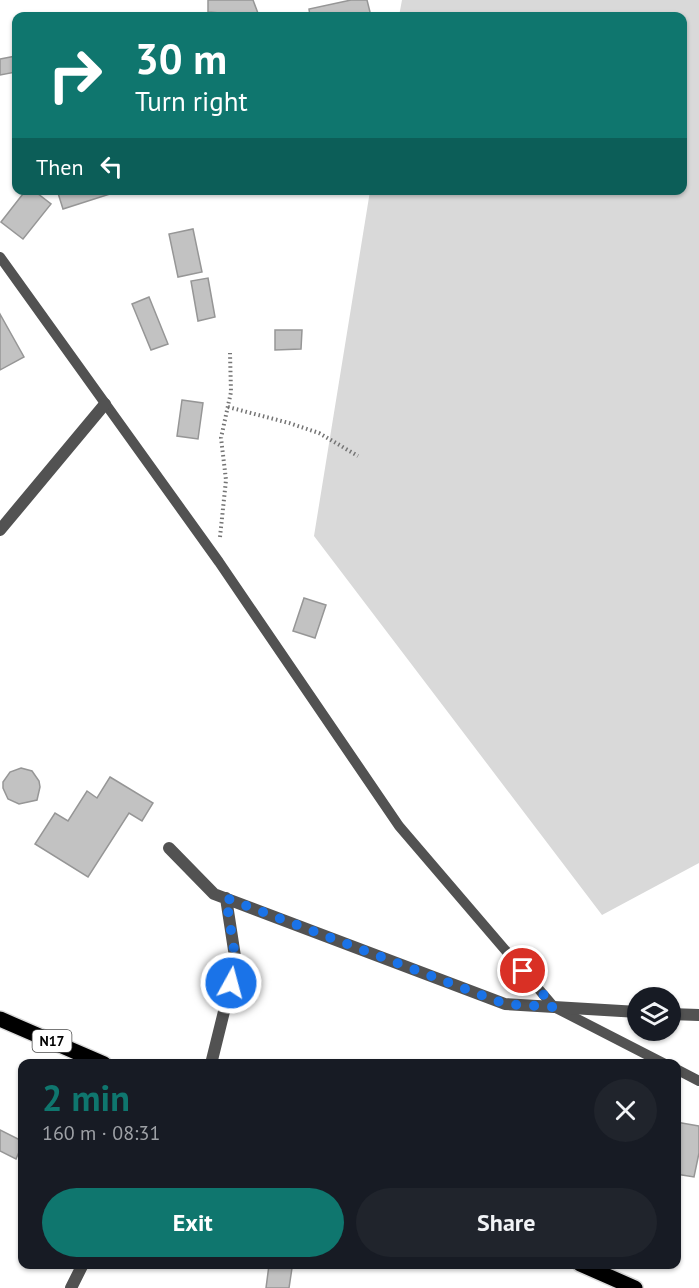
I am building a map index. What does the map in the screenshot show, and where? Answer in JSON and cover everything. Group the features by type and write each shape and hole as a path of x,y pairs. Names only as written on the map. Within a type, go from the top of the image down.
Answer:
{"main road":[{"name":"N17","path":"0,1019 92,1059"},
{"path":"591,1269 635,1288"}],"street":[{"path":"0,530 105,404"},
{"path":"170,848 214,894 505,1004 627,1011"},
{"path":"212,1059 236,963 226,898"},
{"path":"681,1015 699,1016"},
{"path":"71,1288 80,1269"}],"lane":[{"path":"0,257 219,562 399,826 554,1007 655,1059"},
{"path":"681,1072 699,1081"}],"path":[{"path":"219,562 226,480 221,438 231,392 230,353"},
{"path":"228,407 290,423 319,434 358,456"}],"shaded area":[{"path":"402,0 699,0 699,863 602,915 314,536 369,195 687,195 687,12 400,12"}],"building":[{"path":"208,0 253,0 258,12 208,12"},
{"path":"351,0 367,0 370,12 309,12 309,9"},
{"path":"12,57 12,73 0,75 0,59"},
{"path":"22,195 39,195 51,204 23,239 1,222"},
{"path":"59,195 107,195 63,209"},
{"path":"193,229 202,272 178,277 169,234"},
{"path":"208,278 215,317 198,321 191,281"},
{"path":"149,297 168,344 151,350 132,304"},
{"path":"0,314 24,357 0,370"},
{"path":"275,330 302,330 301,349 275,350"},
{"path":"182,400 203,403 198,439 177,436"},
{"path":"304,598 326,605 315,638 293,631"},
{"path":"21,768 32,771 40,787 37,800 19,804 8,799 3,782 10,772"},
{"path":"110,777 153,803 142,821 129,813 88,877 35,844 55,813 68,821 87,791 97,798"},
{"path":"681,1123 699,1126 699,1153 694,1177 681,1175"},
{"path":"0,1130 18,1139 16,1159 0,1151"},
{"path":"268,1269 292,1269 289,1288 266,1288"}],"route":[{"path":"231,983 236,963 226,898 505,1004 554,1007 523,971"}]}
